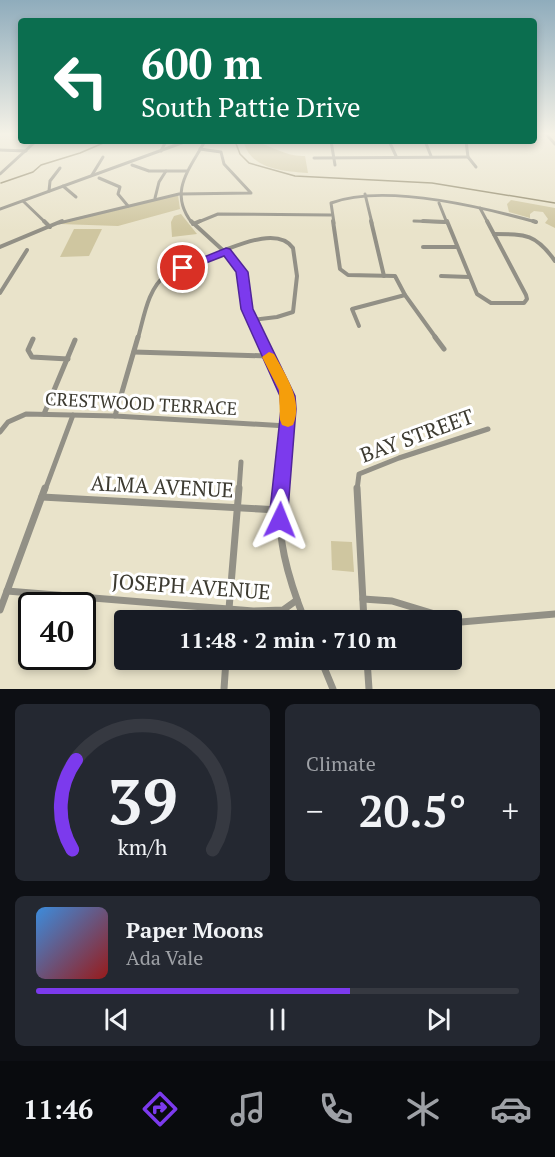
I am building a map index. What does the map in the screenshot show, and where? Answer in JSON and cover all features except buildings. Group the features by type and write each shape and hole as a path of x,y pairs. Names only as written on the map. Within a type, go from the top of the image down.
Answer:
{"street":[{"path":"93,175 98,166"},
{"path":"0,209 118,166"},
{"path":"135,166 143,170 187,171"},
{"path":"190,166 179,194 181,208 193,224 226,250 242,272 247,309 251,320 286,390 289,409 279,510 284,553 301,610"},
{"path":"1,245 50,226 154,198 179,194 251,193 226,166"},
{"path":"49,191 50,181 60,168"},
{"path":"154,198 165,171"},
{"path":"99,178 120,187 119,196 128,206"},
{"path":"63,186 76,197"},
{"path":"365,194 384,276"},
{"path":"444,349 394,276 348,275 340,270 331,203 336,199 365,194 480,208 536,222"},
{"path":"22,201 50,226"},
{"path":"439,203 477,294 486,301 519,304 527,299 480,208"},
{"path":"193,224 218,214 331,215"},
{"path":"414,221 445,222"},
{"path":"494,234 532,236 540,240 554,259"},
{"path":"115,416 150,297 159,280 247,241 276,239 287,241 292,248 296,263 293,312 277,317 251,320"},
{"path":"423,247 456,247"},
{"path":"0,293 27,250"},
{"path":"441,276 469,277"},
{"path":"359,326 352,309 375,304 386,298 405,295"},
{"path":"33,339 28,350 32,357 68,359"},
{"path":"44,414 75,340"},
{"path":"134,352 268,356"},
{"name":"CRESTWOOD TERRACE","path":"0,432 8,422 18,416 44,414 287,426"},
{"path":"0,610 73,415"},
{"name":"BAY STREET","path":"364,610 357,490 359,474 390,461 488,429"},
{"path":"229,608 241,462"},
{"name":"ALMA AVENUE","path":"42,497 279,510"},
{"name":"JOSEPH AVENUE","path":"8,591 253,611 283,610 297,600"},
{"path":"363,599 392,601 461,622 555,614"},
{"path":"224,689 225,670"},
{"path":"325,670 333,689"},
{"path":"368,670 369,689"}],"shaded area":[{"path":"268,166 307,166 308,173 280,170"},
{"path":"178,195 180,209 118,226 60,224 161,197"},
{"path":"511,200 555,208 555,228 545,223 548,219 543,212 534,211 530,214 530,218 509,212 507,204"},
{"path":"181,214 197,234 172,237 171,222 174,216"},
{"path":"74,229 102,229 89,256 60,257"},
{"path":"331,541 352,542 354,572 332,570"}],"waterway":[{"path":"1,183 33,172 40,166"},
{"path":"260,166 295,176 432,183 555,203"}],"slow traffic":[{"path":"269,357 286,390 288,420"}],"route":[{"path":"183,268 226,251 242,272 247,309 258,336 286,390 289,409 279,510 280,520"}]}
